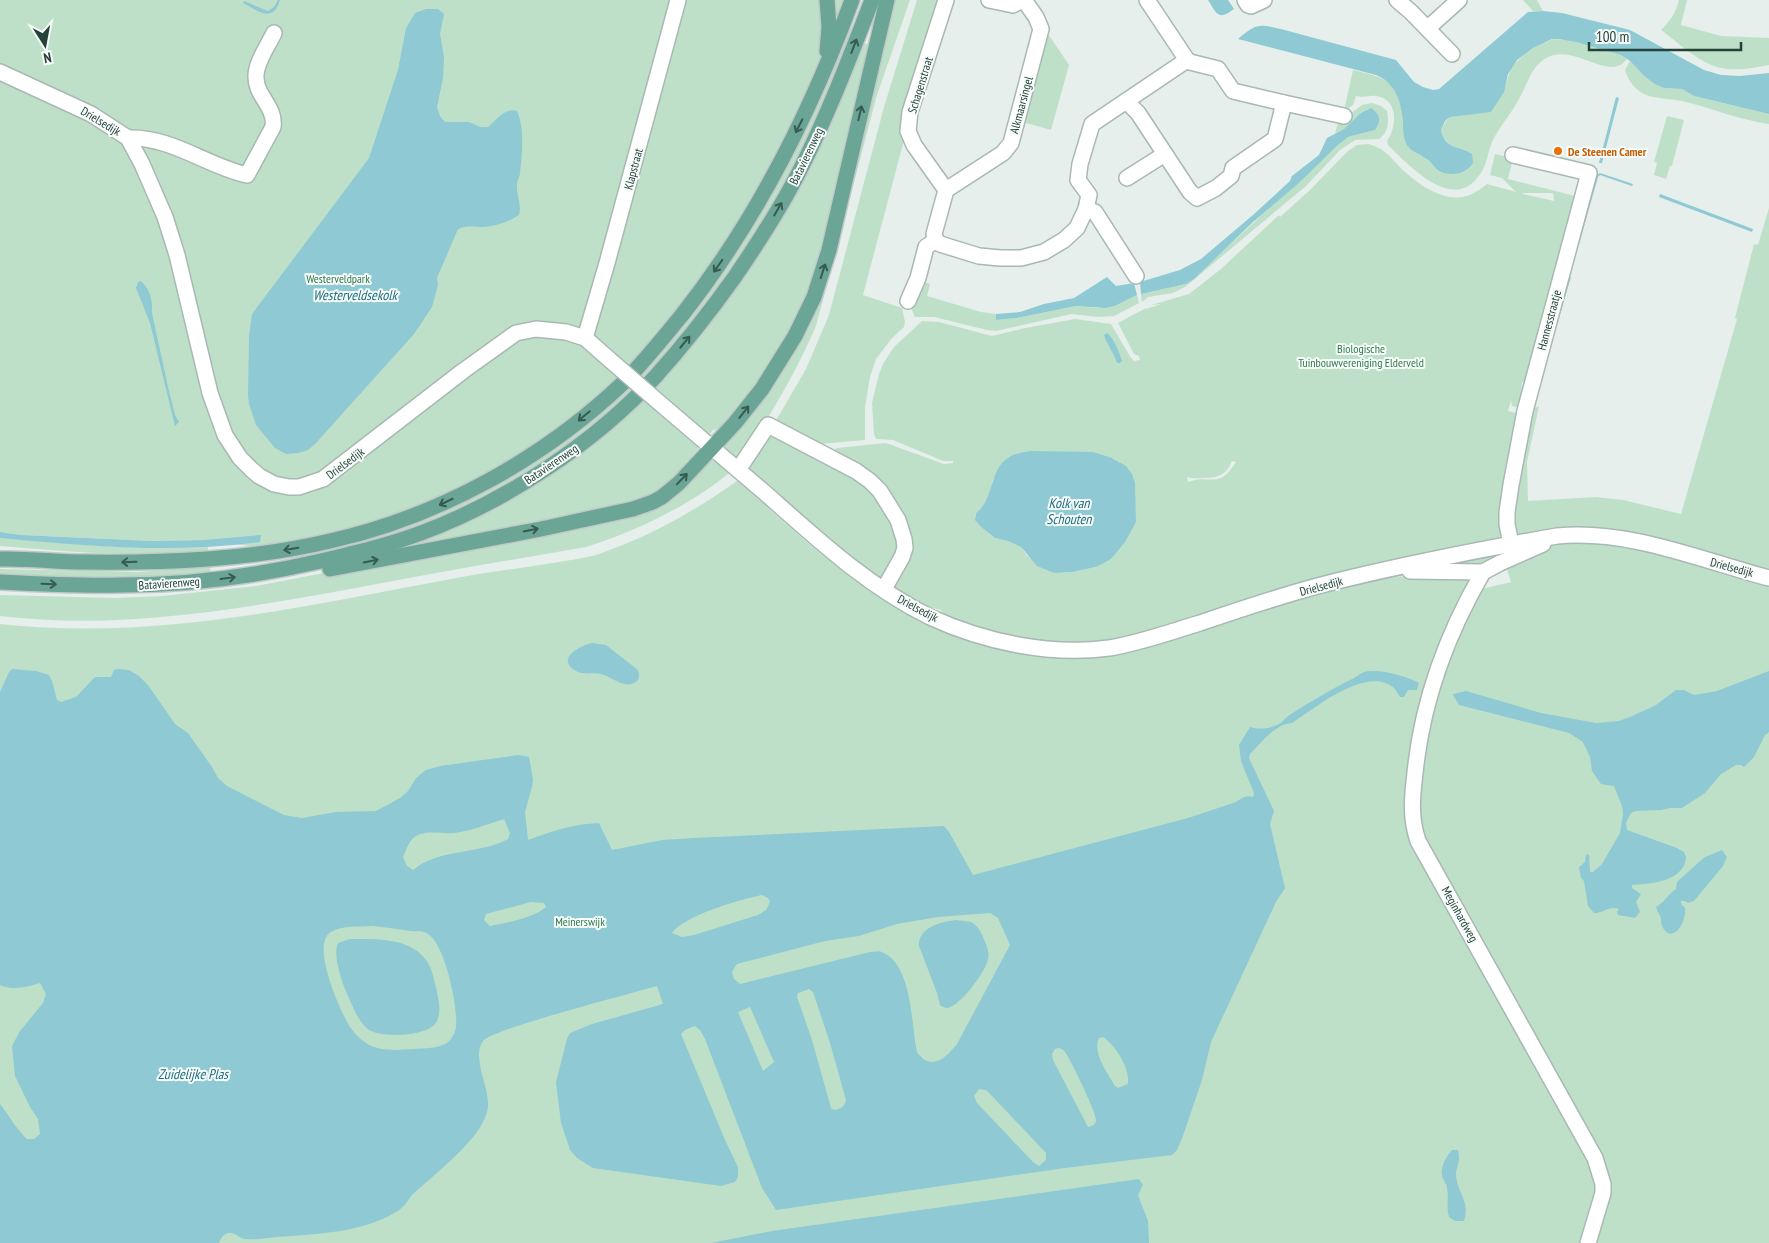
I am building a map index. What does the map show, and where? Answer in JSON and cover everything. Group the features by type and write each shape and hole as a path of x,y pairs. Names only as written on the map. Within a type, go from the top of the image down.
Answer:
{"main road":[{"path":"826,65 829,27 827,0"},
{"name":"Batavierenweg","path":"4,558 80,562 172,560 262,553 331,541 377,528 442,504 484,483 522,460 579,420 621,384 666,335 702,289 734,243 806,111 852,0"},
{"name":"Batavierenweg","path":"0,582 86,585 143,584 212,580 288,568 396,542 449,522 521,484 548,467 576,448 630,402 653,379 716,303 778,210 800,170 825,118 872,0"},
{"path":"288,568 332,569 541,528 643,506 670,491 735,423 762,389 783,358 814,297 829,250 887,0"}],"street":[{"name":"Klapstraat","path":"585,338 678,0"},
{"name":"Schagenstraat","path":"946,0 910,112 908,131 914,145 946,190"},
{"path":"989,0 1013,5 1023,0"},
{"name":"Alkmaarsingel","path":"946,190 1004,153 1011,143 1041,29 1036,17 1023,0"},
{"path":"1147,0 1188,60 1218,69 1233,91 1344,116"},
{"path":"1245,0 1251,6 1264,0"},
{"path":"1397,0 1428,28 1452,54"},
{"path":"1428,28 1459,0"},
{"path":"128,138 138,137 157,141 247,175 272,127 278,110 256,85 257,69 274,33"},
{"path":"946,190 934,234 940,244 979,256 1021,258 1044,252 1064,240 1077,228 1086,210 1089,195 1078,180 1080,164 1092,124 1188,60"},
{"name":"Drielsedijk","path":"0,72 91,114 128,138 165,217 177,255 210,393 225,436 240,458 251,469 274,484 299,487 323,480 463,371 516,334 536,329 552,330 585,338 846,564 929,616 971,633 1004,642 1049,649 1086,650 1132,644 1333,582 1557,536 1588,534 1622,539 1769,578"},
{"path":"1126,101 1138,113 1190,192 1197,198 1216,188 1231,176 1233,168 1275,139 1284,103"},
{"path":"1127,178 1165,154"},
{"name":"Hannesstraatje","path":"1511,544 1507,512 1510,485 1525,411 1589,173 1514,155"},
{"path":"1086,210 1095,212 1136,276"},
{"path":"908,301 918,278 926,247 936,240"},
{"name":"Drielsedijk","path":"738,470 768,426 856,471 870,481 889,504 904,538 905,548 902,557 884,589"},
{"path":"1396,568 1413,572 1483,572 1557,536"},
{"name":"Meginhardweg","path":"1483,572 1455,624 1438,668 1424,718 1417,750 1413,792 1413,826 1418,841 1595,1158 1603,1184 1603,1194 1588,1243"}],"green space":[{"name":"Westerveldpark","path":"0,0 843,0 839,11 862,43 872,45 826,241 807,295 789,336 756,388 720,428 713,430 678,473 650,498 609,506 539,524 348,559 205,540 152,541 21,535 0,532"},
{"path":"890,0 910,0 877,95 816,326 773,410 743,458 737,461 723,450 723,443 803,328"},
{"path":"917,0 941,0 863,295 902,308 905,322 904,327 892,338 876,359 870,377 865,407 865,440 820,444 774,424 806,369 829,315 884,107"},
{"path":"1523,0 1537,0 1543,11 1533,11"},
{"path":"1679,0 1687,0 1681,25 1721,36 1769,38 1769,65 1727,69 1713,66 1690,52 1661,30 1672,16"},
{"path":"1044,28 1069,65 1051,130 1019,121"},
{"path":"1553,39 1569,40 1621,55 1627,59 1619,66 1611,67 1576,57 1557,54 1543,60 1532,73 1519,100 1495,136 1481,173 1467,186 1455,190 1443,188 1431,182 1388,145 1387,141 1393,128 1394,114 1389,102 1383,98 1356,96 1353,105 1344,111 1353,70 1384,79 1395,90 1399,98 1404,136 1409,147 1440,170 1454,174 1467,151 1451,145 1442,135 1441,130 1446,121 1450,117 1463,114 1506,83 1512,66 1533,48"},
{"path":"1630,61 1644,76 1664,88 1682,89 1694,96 1769,114 1769,124 1686,102 1644,94 1634,87 1626,74 1625,70"},
{"path":"1372,103 1381,106 1387,111 1388,126 1385,133 1379,139 1355,140 1340,150 1306,186 1185,287 1173,293 1148,297 1142,302 1141,294 1186,284 1348,137 1375,130 1368,109 1344,129 1335,133 1338,123 1362,105"},
{"path":"1667,116 1684,120 1672,166 1670,166 1666,179 1654,175 1657,163 1654,162"},
{"name":"Biologische Tuinbouwvereniging Elderveld","path":"1369,144 1381,149 1419,183 1444,196 1461,197 1470,195 1487,184 1516,192 1502,178 1490,175 1495,154 1513,158 1508,179 1575,196 1525,382 1522,382 1523,408 1512,406 1511,400 1508,411 1520,414 1503,532 1498,539 1140,638 1067,646 990,635 946,616 940,610 921,606 895,588 895,583 907,560 899,514 833,451 837,448 886,443 944,464 953,463 953,461 943,461 893,440 876,439 872,403 879,374 894,347 922,321 939,322 992,336 1075,319 1111,324 1131,358 1134,361 1140,360 1139,356 1134,354 1118,323 1146,308 1161,304 1151,305 1189,294 1221,269 1279,215 1280,217 1310,190 1348,151 1357,145","holes":["1553,193 1554,201 1523,194","1112,458 1128,470 1132,477 1136,522 1096,567 1072,572 1054,573 1027,556 1021,547 995,538 981,527 975,519 976,513 988,498 993,479","1232,461 1236,462 1230,471 1219,479 1203,479 1188,482 1187,477 1209,478 1221,475 1230,466"]},
{"path":"1769,208 1769,572 1639,538 1521,535 1516,533 1511,512 1531,410 1539,406 1527,462 1528,501 1596,497 1623,500 1681,514 1737,319 1735,318 1754,244 1758,245"},
{"path":"921,281 930,284 927,296 981,312 996,314 997,320 1017,318 1076,306 1097,308 1115,306 1137,295 1139,303 1114,316 1098,317 1071,314 996,331 934,317 915,317 911,308"},
{"path":"775,433 860,480 878,499 889,516 899,539 898,554 882,578 877,579 747,471 767,434"},
{"path":"712,460 728,468 729,473 714,485 698,496 642,526 586,547 283,601 189,614 95,621 0,616 0,595 116,598 162,596 256,586 642,511 705,461"},
{"name":"Meinerswijk","path":"741,478 766,506 816,550 892,604 1054,655 1383,577 1458,575 1469,579 1469,592 1511,582 1506,566 1561,541 1614,542 1769,582 1769,1243 0,1243 0,624 57,628 171,625 283,610 474,575 580,559 618,547 673,521 708,501"},
{"path":"0,538 130,547 208,547 208,552 129,554 52,550 0,546"},
{"path":"1535,544 1489,565 1437,564"},
{"path":"210,567 211,574 155,578 106,579 0,576 0,569 137,572"}],"water":[{"path":"278,0 280,0 276,9 267,14 259,12 243,3 244,1 268,11 274,7"},
{"path":"1208,0 1228,0 1234,9 1224,15 1218,14"},
{"name":"Westerveldsekolk","path":"426,9 438,9 444,14 440,34 444,57 443,78 437,107 440,116 445,122 469,122 480,127 488,127 504,112 517,111 520,118 522,142 522,158 517,184 520,207 519,215 497,225 458,229 437,278 438,285 432,307 414,334 316,443 308,450 286,454 275,448 256,425 249,404 249,336 252,314 369,158 398,70 406,28 415,13"},
{"path":"1528,12 1562,13 1630,30 1704,70 1721,75 1740,76 1769,73 1769,114 1694,96 1682,89 1664,88 1644,76 1630,61 1621,55 1576,42 1552,39 1533,48 1517,60 1508,74 1504,92 1491,112 1450,117 1445,121 1441,130 1446,141 1472,154 1473,163 1462,172 1448,174 1439,171 1407,145 1399,100 1393,88 1383,78 1238,39 1258,26 1281,29 1396,60 1414,82 1433,90 1439,89"},
{"path":"1616,97 1619,98 1602,163 1599,163"},
{"path":"1371,108 1377,113 1379,118 1375,130 1348,137 1337,146 1299,183 1253,222 1194,279 1186,284 1141,294 1140,282 1180,270 1201,259 1253,215 1290,181 1292,176 1319,155 1327,138 1344,129 1361,113"},
{"path":"1600,173 1633,184 1632,186 1600,175 1598,177 1579,244 1577,245 1595,176"},
{"path":"1660,194 1753,229 1752,232 1659,197"},
{"path":"1107,277 1116,286 1134,283 1137,295 1115,306 1105,308 1076,306 1017,318 996,320 996,314 1020,312 1044,304 1074,298"},
{"path":"1567,277 1571,277 1541,378"},
{"path":"141,281 149,291 168,387 175,415 179,422 175,426 150,323 136,288 138,282"},
{"path":"1107,333 1118,350 1122,361 1120,363 1117,363 1105,339 1104,335"},
{"name":"Kolk van Schouten","path":"1032,451 1093,452 1112,458 1126,466 1132,474 1135,483 1136,522 1125,542 1111,559 1096,567 1072,572 1054,573 1037,566 1021,547 995,538 975,520 976,513 987,499 999,467 1013,455"},
{"path":"0,532 21,535 152,541 204,540 261,535 260,542 228,546 130,548 0,538"},
{"path":"592,643 606,645 638,670 639,677 637,681 633,684 623,684 605,675 581,673 571,667 568,663 568,658 571,654 575,650"},
{"name":"Zuidelijke Plas","path":"12,669 36,671 49,675 57,700 61,702 76,697 95,677 111,677 114,670 129,670 148,685 175,724 188,733 218,778 227,786 284,815 302,818 336,812 376,811 400,798 408,791 416,778 426,770 440,766 518,755 529,757 533,779 525,812 528,840 563,828 599,823 612,850 662,840 944,826 973,875 1188,818 1236,802 1244,797 1253,797 1254,793 1241,761 1239,745 1250,727 1266,728 1274,726 1305,705 1364,672 1392,673 1419,683 1417,690 1408,690 1404,697 1400,697 1393,687 1382,682 1355,685 1327,699 1292,723 1274,730 1250,754 1249,758 1274,811 1270,824 1285,888 1276,902 1211,1042 1202,1080 1183,1136 1177,1150 1172,1155 1065,1168 776,1210 762,1188 705,1039 700,1030 695,1026 681,1034 738,1167 738,1177 735,1182 721,1186 593,1168 577,1158 570,1150 561,1123 556,1082 567,1039 570,1033 592,1024 663,1004 657,986 536,1020 492,1035 483,1041 479,1055 488,1099 485,1119 478,1131 457,1155 412,1195 401,1209 383,1219 354,1228 307,1235 244,1239 229,1233 223,1236 219,1243 0,1243 0,1104 27,1139 34,1139 40,1134 38,1119 15,1076 12,1046 20,1031 43,1003 46,994 40,983 15,988 0,985 0,692","holes":["504,819 510,833 508,839 485,848 435,858 413,870 407,866 403,857 410,842 418,835 436,832 460,832","762,895 768,898 770,902 766,910 758,915 694,935 682,937 672,933 688,920 741,900","531,902 544,903 546,907 526,917 490,926 484,920 486,914","990,913 998,918 1010,945 957,1044 943,1058 933,1062 922,1058 917,1052 905,982 900,969 892,959 882,952 870,952 740,984 734,979 732,972 737,964 825,941 859,936 897,924 938,917","372,926 421,932 428,934 434,940 445,962 455,1005 455,1030 447,1043 438,1047 396,1050 377,1048 359,1038 345,1019 334,993 325,963 325,939 331,932 346,927","809,989 813,992 846,1100 839,1109 834,1110 831,1108 812,1040 797,997 798,993","750,1007 774,1062 763,1071 738,1012","1103,1037 1117,1052 1127,1071 1128,1084 1118,1088 1115,1086 1102,1063 1097,1044 1099,1038","1059,1048 1065,1051 1092,1108 1096,1120 1094,1125 1088,1127 1053,1060 1052,1054 1055,1049","979,1089 986,1090 1046,1153 1046,1160 1039,1166 977,1103 974,1096"]},
{"path":"1769,671 1769,732 1765,735 1754,757 1744,767 1736,765 1721,774 1705,793 1682,808 1635,811 1631,813 1626,823 1627,830 1677,848 1684,852 1686,857 1680,871 1666,880 1632,885 1632,888 1641,894 1636,902 1640,912 1635,918 1618,915 1619,909 1615,908 1594,913 1588,906 1584,881 1581,878 1579,867 1585,862 1586,855 1589,854 1590,872 1593,872 1602,864 1620,833 1623,814 1614,786 1601,784 1592,771 1590,757 1583,742 1569,733 1459,705 1453,695 1466,691 1541,713 1596,723 1619,721 1630,717 1656,705 1676,690 1684,690 1694,695 1717,691"},
{"path":"1722,850 1727,857 1723,866 1694,901 1688,903 1681,901 1685,908 1684,920 1674,933 1666,932 1656,907 1676,889 1677,882 1699,862 1705,857"},
{"path":"956,920 971,922 977,927 986,945 988,956 983,972 972,988 959,1002 946,1008 940,1005 919,946 922,934 926,930 937,924"},
{"path":"350,939 396,942 407,945 425,959 432,971 439,1004 437,1021 433,1026 416,1033 394,1035 375,1033 366,1027 353,1006 337,963 338,943"},
{"path":"1452,1150 1458,1150 1459,1154 1456,1174 1458,1186 1465,1202 1466,1214 1464,1221 1455,1221 1449,1217 1448,1213 1447,1186 1443,1178 1442,1169"},
{"path":"1139,1179 1143,1185 1138,1195 1148,1221 1149,1243 711,1243 772,1231"}],"place":[{"name":"De Steenen Camer","path":"1558,151"}]}
